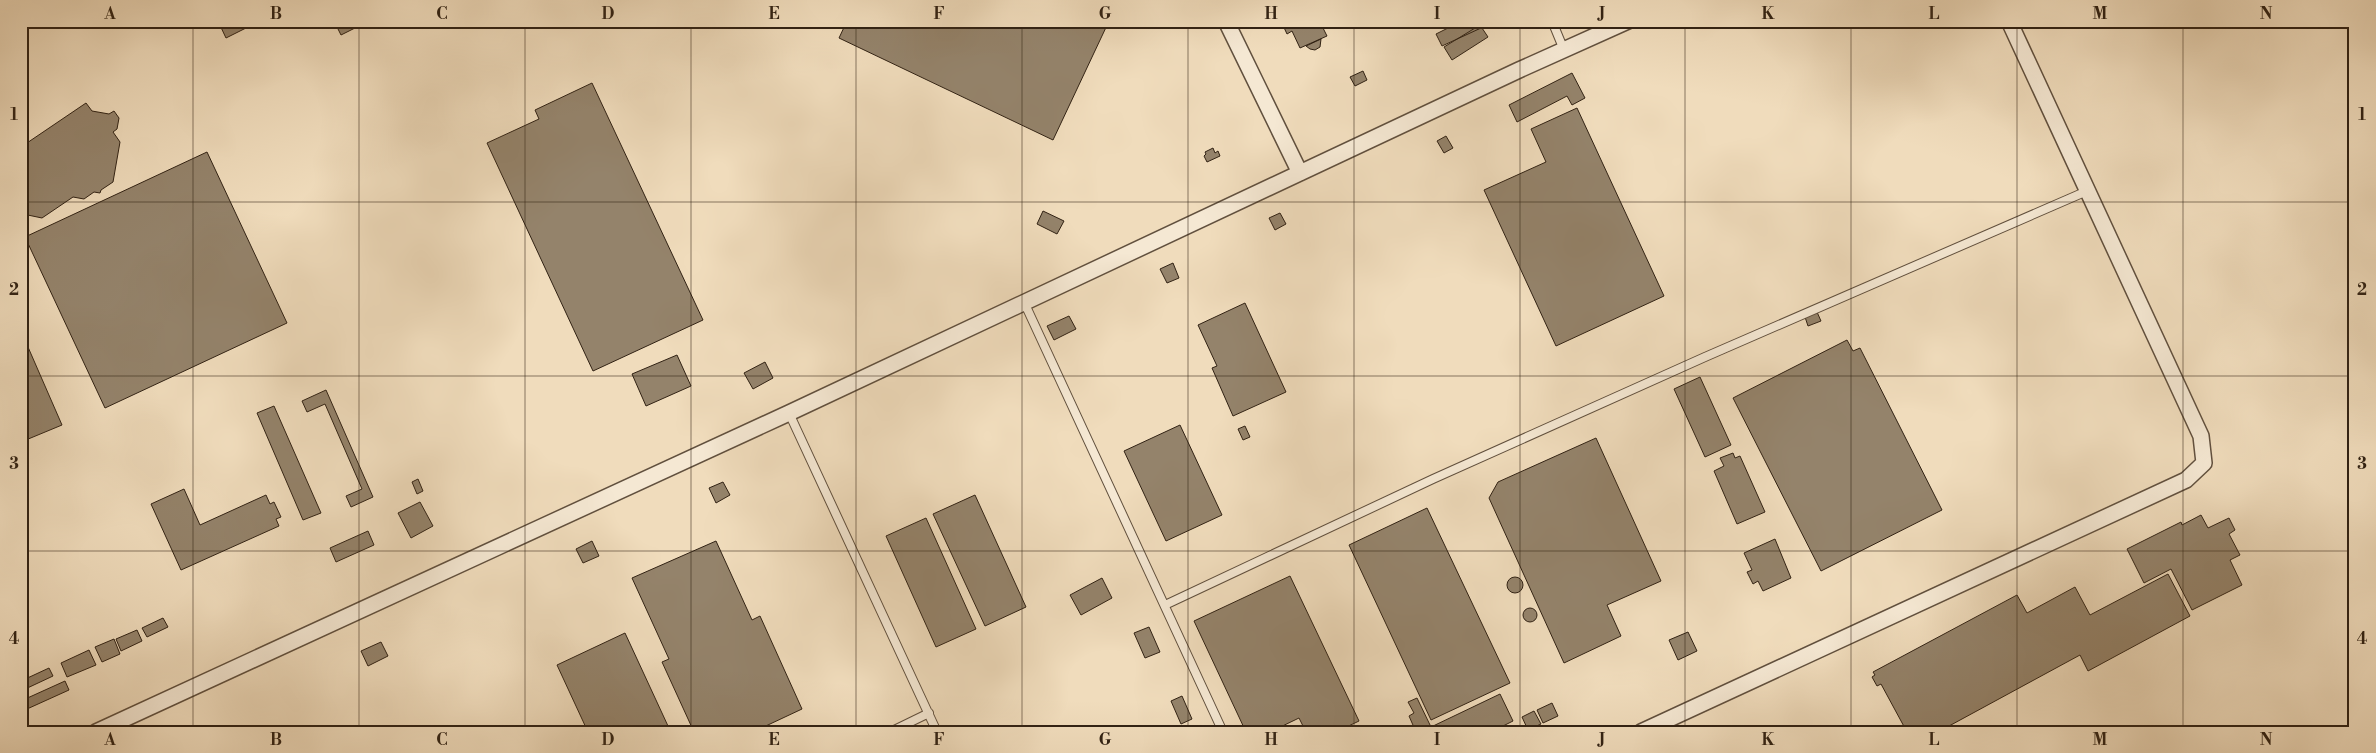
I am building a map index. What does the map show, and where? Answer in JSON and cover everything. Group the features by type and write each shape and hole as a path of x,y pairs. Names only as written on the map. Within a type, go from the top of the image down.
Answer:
{"street":[{"path":"1226,21 1300,172"},
{"path":"96,732 789,413 1300,172 1628,21"},
{"path":"1641,732 2186,480 2204,463 2201,436 2009,21"}],"lane":[{"path":"1552,21 1564,50"},
{"path":"1165,605 1433,479 1659,377 2087,191"},
{"path":"1024,302 1223,732"},
{"path":"789,413 938,732"},
{"path":"890,732 929,713"}],"building":[{"path":"218,21 260,21 226,38"},
{"path":"338,21 362,21 363,24 341,35 335,23"},
{"path":"847,21 1109,21 1053,140 839,38"},
{"path":"1281,21 1323,21 1321,24 1327,36 1300,48 1292,31 1287,34"},
{"path":"1462,21 1477,21 1481,28 1442,46 1436,34"},
{"path":"1480,25 1488,37 1452,60 1444,47"},
{"path":"1321,39 1320,47 1315,50 1306,46"},
{"path":"1363,71 1367,80 1355,86 1350,77"},
{"path":"1572,73 1585,98 1572,105 1567,96 1517,122 1509,105"},
{"path":"592,83 703,320 593,371 487,143 539,119 535,110"},
{"path":"86,103 92,111 109,114 114,111 119,118 117,129 113,132 120,142 113,182 101,190 100,193 94,192 84,199 73,197 42,218 23,214 21,147"},
{"path":"1577,108 1664,296 1556,346 1484,190 1546,162 1531,129"},
{"path":"1446,136 1453,148 1444,153 1437,141"},
{"path":"1213,148 1215,153 1218,151 1220,156 1207,162 1204,156 1205,152"},
{"path":"207,152 287,323 105,408 25,237"},
{"path":"1043,211 1064,221 1057,234 1037,224"},
{"path":"1280,213 1286,224 1275,230 1269,218"},
{"path":"1173,263 1179,278 1167,283 1160,269"},
{"path":"1245,303 1286,392 1233,416 1212,368 1217,366 1198,325"},
{"path":"1817,312 1821,321 1808,326 1805,317"},
{"path":"1069,316 1076,329 1054,340 1047,326"},
{"path":"21,331 62,425 21,442"},
{"path":"1847,340 1853,351 1860,348 1942,510 1821,571 1733,398"},
{"path":"677,355 691,386 646,406 632,374"},
{"path":"765,362 773,378 753,389 744,373"},
{"path":"1700,377 1731,445 1705,457 1674,389"},
{"path":"326,390 373,497 351,507 346,496 362,489 325,404 307,412 302,401"},
{"path":"274,406 321,513 303,520 257,413"},
{"path":"1180,425 1222,515 1166,541 1124,451"},
{"path":"1245,426 1250,437 1243,440 1238,429"},
{"path":"1596,438 1661,581 1607,605 1621,636 1564,663 1489,498 1498,482"},
{"path":"1733,453 1735,458 1740,456 1765,512 1737,524 1714,471 1724,466 1720,458"},
{"path":"418,479 423,491 417,494 412,482"},
{"path":"723,482 730,495 716,503 709,488"},
{"path":"184,489 200,525 266,495 270,504 274,502 281,517 276,519 279,526 181,570 151,504"},
{"path":"975,495 1026,607 985,626 933,514"},
{"path":"420,502 433,526 411,538 398,513"},
{"path":"1427,508 1510,683 1431,720 1349,545"},
{"path":"2201,515 2208,528 2229,518 2235,530 2229,534 2240,555 2230,560 2242,585 2192,610 2171,569 2144,583 2127,549 2181,522 2182,525"},
{"path":"926,518 976,629 936,647 886,536"},
{"path":"368,531 374,545 336,562 330,548"},
{"path":"1775,539 1791,578 1763,591 1758,581 1753,584 1747,572 1752,570 1744,553"},
{"path":"592,541 599,556 583,563 576,549"},
{"path":"716,541 752,620 760,616 802,709 753,732 694,732 662,662 669,659 632,578"},
{"path":"2168,574 2190,616 2088,671 2080,655 1938,732 1907,732 1881,684 1877,686 1872,677 1875,675 1873,672 2017,595 2027,613 2075,587 2090,615"},
{"path":"1290,576 1359,721 1336,732 1306,732 1299,718 1270,732 1246,732 1194,621"},
{"path":"1512,577 1518,577 1523,582 1521,591 1512,593 1507,588 1507,582"},
{"path":"1102,578 1112,598 1081,615 1070,595"},
{"path":"1527,608 1533,608 1537,615 1533,622 1527,622 1523,618 1523,612"},
{"path":"163,618 168,627 147,637 142,628"},
{"path":"1149,627 1160,652 1145,658 1134,633"},
{"path":"137,630 142,641 121,651 116,639"},
{"path":"1688,632 1697,651 1678,660 1669,640"},
{"path":"625,633 668,726 657,732 588,732 557,665"},
{"path":"114,639 120,654 102,662 95,647"},
{"path":"381,642 388,656 368,666 361,651"},
{"path":"89,650 96,665 67,677 61,663"},
{"path":"49,668 53,676 21,691 21,681"},
{"path":"65,681 69,690 27,709 23,700"},
{"path":"1500,694 1513,721 1491,732 1416,732 1409,716 1414,713 1408,702 1417,698 1431,727"},
{"path":"1182,696 1192,719 1181,724 1171,701"},
{"path":"1552,703 1558,716 1543,723 1537,710"},
{"path":"1534,711 1541,724 1528,730 1522,717"}]}
